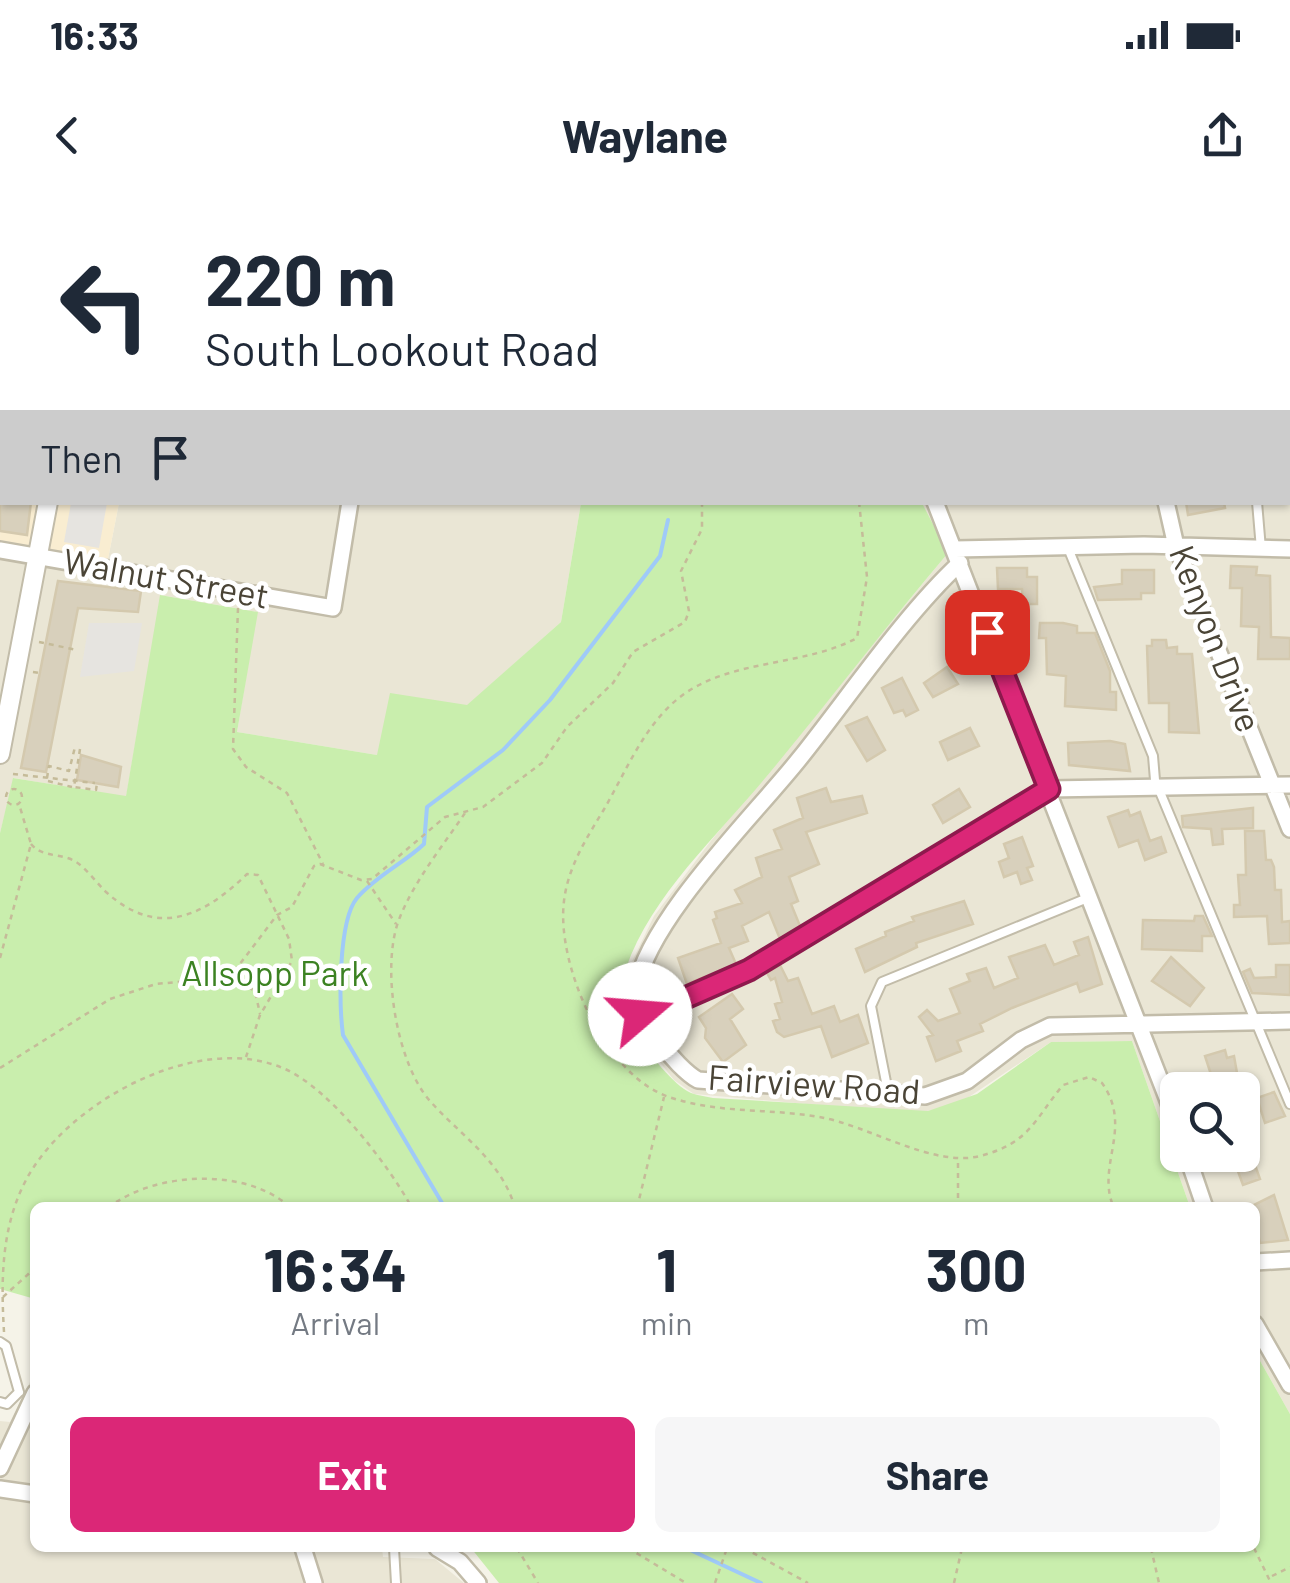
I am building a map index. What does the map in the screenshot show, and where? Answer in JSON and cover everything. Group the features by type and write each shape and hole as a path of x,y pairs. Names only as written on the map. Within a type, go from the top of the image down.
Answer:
{"street":[{"path":"0,754 47,505"},
{"name":"Walnut Street","path":"0,550 332,608 349,505"},
{"path":"936,505 1160,1076"},
{"name":"Kenyon Drive","path":"1167,505 1176,546 1290,830"},
{"path":"1289,551 1068,546 958,556 666,926 637,985 636,999 642,1017 749,970 1049,789 1290,785"},
{"name":"Fairview Road","path":"642,1017 684,1070 698,1080 888,1096 925,1096 952,1089 1020,1040 1050,1026 1290,1021"},
{"path":"1192,1172 1202,1202"},
{"path":"1260,1262 1290,1260"},
{"path":"1260,1333 1290,1385"},
{"path":"0,1468 29,1394"},
{"path":"0,1489 30,1493"},
{"path":"304,1552 314,1583"},
{"path":"444,1552 460,1562 478,1583"}],"lane":[{"path":"1257,505 1261,549"},
{"path":"1068,546 1153,756 1159,786 1290,1104"},
{"path":"888,1096 887,1069 871,1006 882,982 1090,897"},
{"path":"0,1402 7,1404 29,1394 12,1374 2,1342"},
{"path":"0,1372 12,1374"},
{"path":"394,1552 396,1583"}],"path":[{"path":"367,881 450,813 483,807 542,763 567,727 613,682 634,652 685,622 689,611 681,571 702,529 702,505"},
{"path":"238,591 233,749 246,766 287,793 324,866"},
{"path":"40,642 77,650"},
{"path":"47,780 49,766 68,770 78,748"},
{"path":"74,787 75,758"},
{"path":"13,774 96,790 96,783 47,780"},
{"path":"19,804 38,851 71,858 108,894 135,911 158,918 181,918 216,904 250,872 260,878 289,938 292,961 260,1015 246,1058"},
{"path":"467,811 418,883 396,926 396,1019 413,1076 427,1098 495,1166 511,1202"},
{"path":"0,958 32,844"},
{"path":"230,977 277,915 292,907 314,866 367,881 396,926"},
{"path":"0,1068 110,999 156,984 230,977 256,991 260,1015"},
{"path":"2,1342 2,1260 24,1184 52,1144 81,1116 128,1086 172,1069 206,1060 246,1058 282,1067 310,1081 330,1100 407,1202"},
{"path":"638,1202 664,1096"},
{"path":"958,1157 958,1202"},
{"path":"115,1202 130,1190 212,1176 284,1202"},
{"path":"2,1298 30,1273"},
{"path":"519,1552 538,1583"},
{"path":"635,1552 686,1583"},
{"path":"716,1583 726,1552"},
{"path":"751,1552 808,1583"},
{"path":"954,1583 961,1552"},
{"path":"1152,1552 1159,1583"},
{"path":"1256,1552 1271,1583"},
{"path":"1271,1577 1290,1567"}],"shaded area":[{"path":"0,505 119,505 108,559 0,543"},
{"path":"71,505 107,505 99,548 64,542"},
{"path":"119,505 581,505 561,622 467,706 377,755 237,732 257,612 161,595 126,797 14,778 0,833 0,543 108,559"},
{"path":"923,505 1290,505 1290,1414 1260,1361 1260,1202 1188,1202 1178,1172 1260,1172 1260,1072 1160,1072 1160,1121 1132,1041 1051,1042 960,1103 928,1111 896,1112 694,1094 674,1080 627,1021 621,1001 623,980 654,916 710,842 947,554"},
{"path":"89,623 142,623 134,671 80,677"},
{"path":"30,1382 30,1552 382,1552 383,1557 435,1559 464,1583 0,1583 0,1421 10,1422"}],"green space":[{"name":"Allsopp Park","path":"581,505 923,505 948,553 660,903 631,955 622,982 625,1009 641,1040 674,1081 687,1091 713,1098 928,1111 977,1094 1051,1042 1132,1041 1160,1121 1160,1172 1178,1172 1188,1202 30,1202 30,1298 0,1289 0,833 13,778 126,796 160,595 258,612 237,732 377,755 390,693 467,705 561,622"},
{"path":"1260,1361 1290,1414 1290,1583 499,1583 474,1552 1260,1552"}],"building":[{"path":"0,505 31,505 27,535 0,531"},
{"path":"1186,505 1224,505 1225,508 1188,515"},
{"path":"1231,566 1257,567 1256,575 1270,576 1271,637 1290,638 1290,659 1258,659 1259,627 1241,626 1242,588 1230,588"},
{"path":"997,568 1027,568 1027,577 1037,577 1037,604 1023,604 1022,589 998,589"},
{"path":"1122,570 1154,570 1154,593 1141,593 1141,599 1098,600 1094,587 1122,584"},
{"path":"58,581 141,591 138,612 78,608 46,772 21,768"},
{"path":"1040,623 1063,623 1077,626 1077,633 1095,633 1110,671 1110,692 1116,692 1116,710 1065,706 1066,676 1047,674 1046,638 1039,638"},
{"path":"1152,640 1166,640 1167,648 1177,647 1177,654 1192,654 1199,733 1169,732 1169,703 1149,703 1147,646 1152,646"},
{"path":"947,667 958,684 933,697 924,683"},
{"path":"902,678 918,710 906,716 903,710 894,713 882,688"},
{"path":"867,717 885,750 867,761 846,726"},
{"path":"970,728 979,746 948,760 940,742"},
{"path":"1068,743 1125,744 1130,771 1069,765"},
{"path":"81,755 121,767 118,787 77,780"},
{"path":"826,788 831,802 862,796 867,813 806,832 819,864 789,877 798,901 791,904 800,926 780,939 769,912 742,926 748,941 729,948 736,964 687,984 678,958 721,943 713,920 717,918 715,912 742,903 735,890 762,877 756,858 782,849 774,830 803,818 797,798"},
{"path":"959,789 970,807 943,823 933,805"},
{"path":"1253,808 1253,828 1222,829 1223,844 1213,845 1211,829 1183,827 1182,816"},
{"path":"1128,810 1130,816 1140,812 1150,841 1161,837 1166,852 1145,860 1138,840 1119,847 1108,817"},
{"path":"1245,831 1264,831 1266,860 1271,860 1274,867 1275,890 1281,890 1282,922 1290,921 1290,943 1269,944 1267,916 1234,917 1234,905 1240,905 1238,875 1246,875"},
{"path":"1022,837 1033,866 1027,868 1032,880 1021,884 1017,872 1004,877 999,862 1009,858 1004,844"},
{"path":"964,901 973,924 916,943 917,947 865,972 856,949 914,921 912,917"},
{"path":"1195,916 1203,916 1212,936 1202,936 1202,951 1142,949 1143,920 1194,921"},
{"path":"1088,937 1102,984 1080,992 1077,983 1012,1008 980,1024 983,1031 957,1041 961,1051 936,1061 927,1037 933,1035 919,1017 927,1010 938,1021 960,1013 950,989 970,981 967,974 986,968 994,988 1018,978 1009,957 1045,945 1054,965 1079,955 1074,942"},
{"path":"1171,957 1204,988 1190,1006 1152,981"},
{"path":"780,965 788,981 798,978 812,1014 834,1006 840,1022 858,1015 868,1043 832,1057 821,1026 784,1037 777,1032 773,1021 780,1019 775,1004 782,1002 775,978 771,980 767,973"},
{"path":"1276,965 1290,965 1290,995 1252,993 1243,972 1250,969 1254,978 1276,977"},
{"path":"732,994 743,1009 730,1019 746,1045 723,1062 705,1038 706,1028 699,1017"},
{"path":"1225,1050 1227,1058 1234,1056 1237,1072 1210,1072 1205,1056"},
{"path":"1274,1092 1285,1116 1265,1123 1260,1097"},
{"path":"1238,1172 1257,1172 1260,1179 1243,1185"},
{"path":"1274,1195 1288,1240 1260,1243 1260,1202"}],"waterway":[{"path":"441,1202 343,1035 341,964 351,909 365,890 424,844 427,807 503,750 550,700 660,556 668,520"},
{"path":"695,1552 761,1583"}],"route":[{"path":"640,1014 642,1017 704,992 764,962 835,915 977,835 1049,789 987,632"}]}
